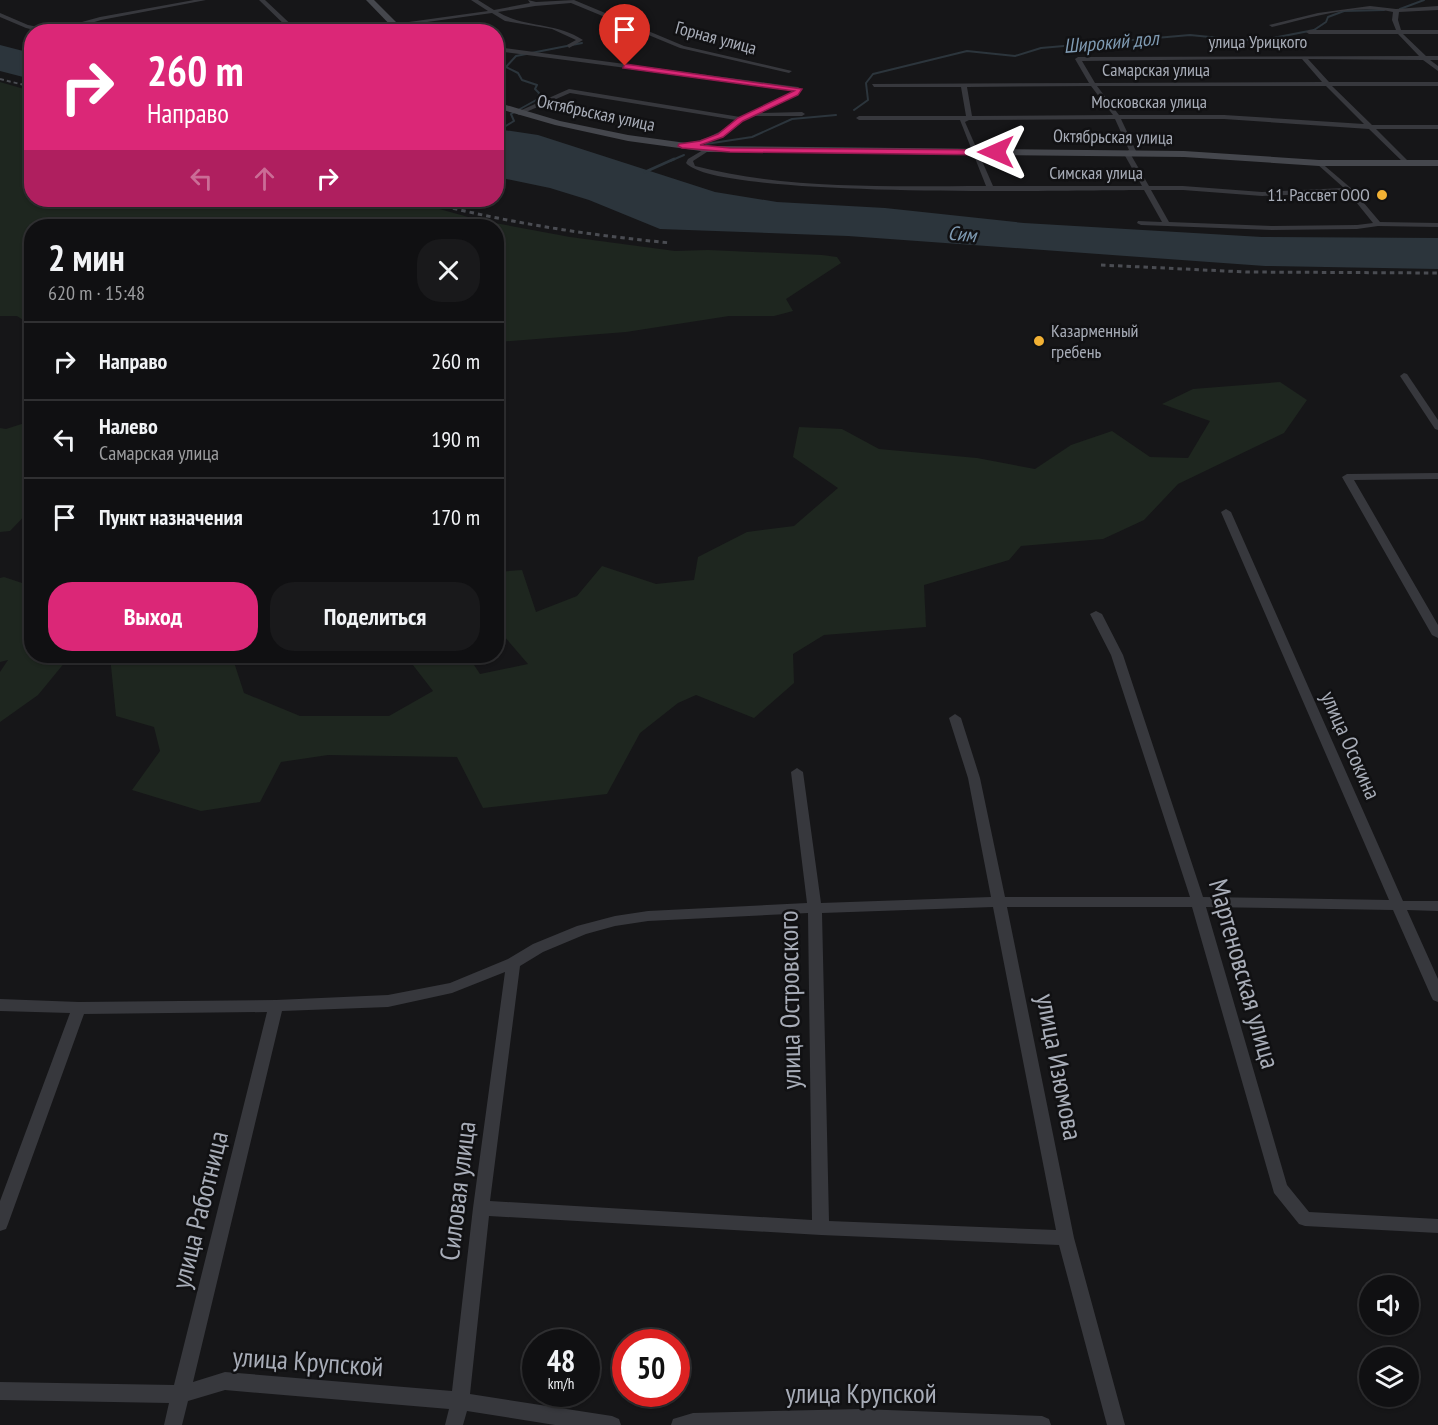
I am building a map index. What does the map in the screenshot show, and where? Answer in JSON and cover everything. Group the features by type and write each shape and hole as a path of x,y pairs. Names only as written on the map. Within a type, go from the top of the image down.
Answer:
{"main road":[{"path":"370,0 394,24"},
{"name":"Октябрьская улица","path":"504,108 628,138 708,149 1130,153 1230,156 1319,163 1438,163"}],"street":[{"path":"82,24 184,1 203,0"},
{"path":"262,0 287,24"},
{"path":"474,0 507,20 553,28 580,40 569,46"},
{"path":"421,24 491,12 532,2 572,1"},
{"name":"Горная улица","path":"572,1 682,47 789,72"},
{"path":"1272,25 1348,7 1386,4 1396,11 1438,8"},
{"path":"1396,11 1394,21 1398,32 1438,69"},
{"path":"0,15 24,25"},
{"path":"1309,32 1438,32"},
{"path":"504,50 798,89 796,94 741,119 721,135 701,143 682,146"},
{"path":"504,57 517,52"},
{"path":"1303,57 1407,163"},
{"name":"улица Урицкого","path":"1093,85 1078,59 1438,58"},
{"name":"Самарская улица","path":"874,85 1436,84"},
{"path":"1093,85 1117,117 1133,151 1127,154 1167,224"},
{"path":"964,86 969,117 962,121 990,187"},
{"path":"519,113 569,91 741,119"},
{"path":"751,115 802,114"},
{"name":"Московская улица","path":"859,118 1265,118 1293,123 1373,128 1438,127"},
{"name":"Симская улица","path":"708,149 690,160 689,163 727,176 866,188 1214,189 1262,194 1350,190"},
{"path":"1319,163 1350,190 1378,224"},
{"path":"1141,223 1272,228 1357,227 1378,224 1438,225"},
{"path":"1404,376 1438,427"},
{"path":"1438,476 1347,477 1438,634"},
{"name":"улица Осокина","path":"1226,512 1286,654 1438,996"},
{"name":"Мартеновская улица","path":"1096,614 1117,655 1198,902 1280,1188 1305,1219 1438,1226"},
{"name":"улица Изюмова","path":"955,718 974,778 1066,1238 1116,1425"},
{"name":"улица Островского","path":"797,772 815,908 821,1228"},
{"path":"0,1005 79,1008 276,1006 388,1001 452,988 513,963 538,948 582,930 615,921 648,916 815,908 1000,903 1198,902 1438,906"},
{"name":"Силовая улица","path":"454,1425 460,1401 481,1208 513,963"},
{"name":"улица Работница","path":"172,1425 182,1394 276,1006"},
{"path":"0,1224 79,1008"},
{"path":"481,1208 821,1228 1066,1238"},
{"name":"улица Крупской","path":"0,1391 182,1394 225,1381 460,1401 612,1425"},
{"name":"улица Крупской","path":"680,1425 693,1422 861,1418 1042,1425"}],"shaded area":[{"path":"0,82 24,89 24,207 432,207 475,219 24,219 24,320 17,316 0,316"},
{"path":"504,225 570,237 675,251 708,250 822,255 837,257 841,263 786,299 793,311 774,316 729,316 626,332 504,341"},
{"path":"1280,382 1307,400 1284,433 1178,484 1144,520 1103,539 1021,546 1009,560 924,585 926,627 824,635 793,654 794,683 754,718 696,695 678,703 640,733 607,794 483,808 457,757 328,755 281,762 260,802 201,811 132,790 160,751 154,727 116,716 111,663 234,663 244,693 300,716 389,716 433,691 411,663 473,663 480,674 528,664 504,636 504,571 522,570 536,612 577,596 602,566 656,584 694,580 698,557 747,532 794,526 838,488 793,457 799,427 842,429 879,449 977,458 1035,469 1071,445 1112,431 1150,457 1188,458 1210,421 1162,404 1193,389"},
{"path":"24,423 24,516 10,531 0,532 0,428 6,429"},
{"path":"4,577 24,584 24,663 64,663 38,695 0,722 0,672 8,660 0,662 0,578"}],"water":[{"path":"0,45 24,51 24,77 0,71"},
{"name":"Сим","path":"504,130 538,135 715,192 777,202 885,208 1024,223 1262,237 1438,238 1438,269 1265,266 848,236 660,229 589,200 550,188 504,178"}],"waterway":[{"name":"Широкий дол","path":"1400,9 1424,0"},
{"name":"Широкий дол","path":"854,110 868,100 866,83 873,74 967,51 1015,56 1041,48 1190,35 1240,40 1268,39 1314,30 1326,22 1328,17 1344,11 1384,10"},
{"path":"504,127 514,121 511,114 538,99 539,93 535,89 537,85 522,80 518,73 506,67 516,56 582,43"},
{"path":"706,144 752,137 792,119 836,115"},
{"path":"670,161 684,155"},
{"path":"645,172 674,159"}],"railway":[{"path":"0,79 24,85"},
{"path":"449,207 503,219"},
{"path":"504,219 608,236 671,243"},
{"path":"1101,265 1246,272 1438,273"}],"place":[{"name":"11. Рассвет ООО","path":"1382,195"},
{"name":"Казарменный гребень","path":"1039,341"}],"route":[{"path":"625,66 792,87 799,91 741,119 721,135 701,143 682,146 730,150 996,152"}]}
